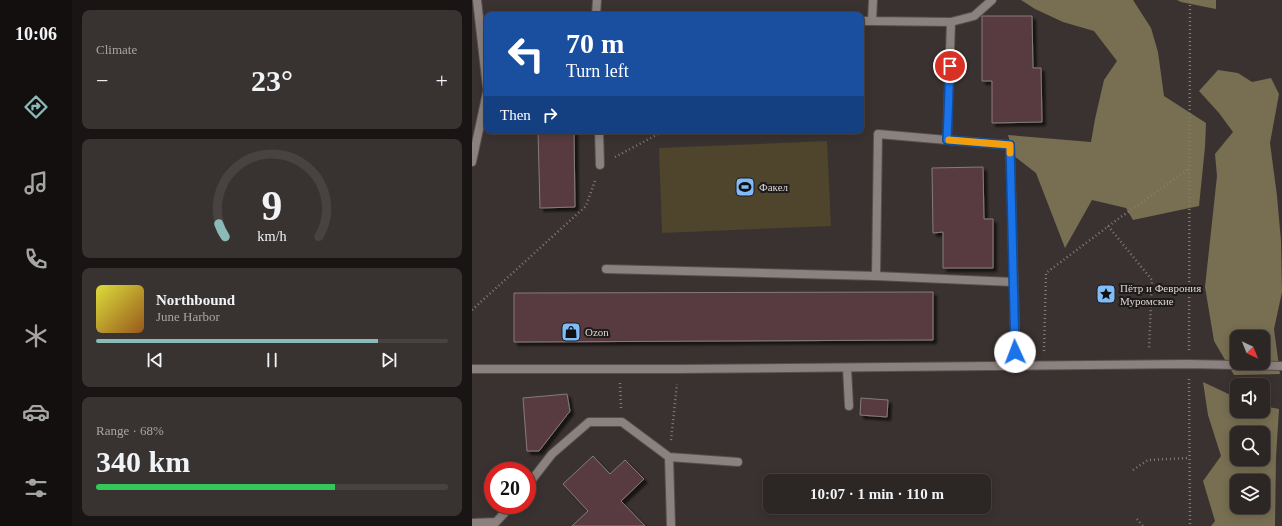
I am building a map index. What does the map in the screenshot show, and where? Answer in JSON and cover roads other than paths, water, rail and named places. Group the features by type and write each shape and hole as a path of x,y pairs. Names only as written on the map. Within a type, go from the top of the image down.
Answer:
{"street":[{"path":"477,0 484,62"},
{"path":"596,12 597,0"},
{"path":"872,21 873,0"},
{"path":"864,21 951,22 974,16 992,0"},
{"path":"947,140 951,22"},
{"path":"472,162 484,106"},
{"path":"600,134 600,165"},
{"path":"876,276 878,134 1010,145 1016,366"},
{"path":"606,269 876,276 1013,282"},
{"path":"472,369 847,368 1188,364 1282,366"},
{"path":"847,368 849,406"},
{"path":"536,474 552,454 589,422 622,422 669,457 738,462"},
{"path":"669,457 671,526"},
{"path":"472,523 496,522 504,514"}],"place":[{"name":"Факел","path":"745,187"},
{"name":"Пётр и Феврония Муромские","path":"1106,294"},
{"name":"Ozon","path":"571,332"}]}
